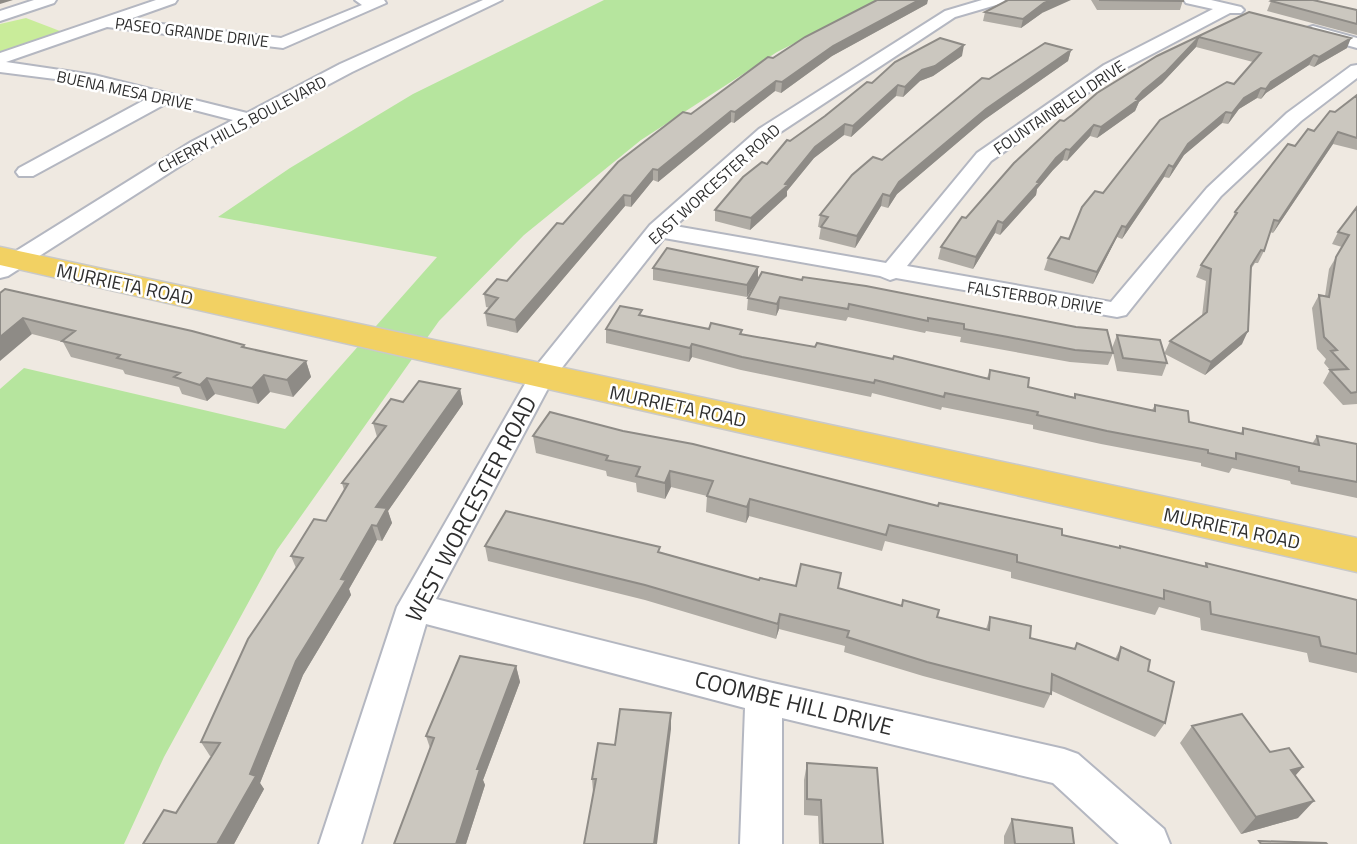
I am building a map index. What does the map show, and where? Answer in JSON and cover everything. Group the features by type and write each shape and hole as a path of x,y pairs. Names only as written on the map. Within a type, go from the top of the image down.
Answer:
{"main road":[{"name":"MURRIETA ROAD","path":"6,263 542,376 1357,555"}],"street":[{"path":"0,16 50,0"},
{"path":"0,59 170,0"},
{"name":"PASEO GRANDE DRIVE","path":"105,22 283,43 379,3 362,0"},
{"name":"CHERRY HILLS BOULEVARD","path":"6,263 139,181 249,119 346,68 494,0"},
{"name":"EAST WORCESTER ROAD","path":"542,376 658,230 766,133 950,14 998,0"},
{"path":"1191,0 1252,14"},
{"name":"FOUNTAINBLEU DRIVE","path":"890,272 984,158 1110,69 1228,8"},
{"path":"1300,27 1357,43"},
{"name":"BUENA MESA DRIVE","path":"0,67 28,69 164,97 249,119"},
{"path":"0,82 28,69"},
{"name":"FALSTERBOR DRIVE","path":"658,230 1117,310 1214,192 1294,117 1357,70"},
{"path":"26,172 164,97"},
{"name":"WEST WORCESTER ROAD","path":"340,844 414,607 542,376"},
{"name":"COOMBE HILL DRIVE","path":"414,607 764,697 1065,767 1149,844"},
{"path":"761,844 764,697"}],"green space":[{"path":"604,0 880,0 777,52 641,140 524,235 439,321 277,550 164,757 124,844 0,844 0,389 24,368 285,429 437,257 218,217 290,168 413,94"},
{"path":"26,18 60,31 0,54 0,24"}],"building":[{"path":"877,0 919,0 833,46 782,82 776,81 735,112 731,111 658,170 653,169 631,196 624,195 515,320 485,313 498,298 484,294 497,279 507,281 557,223 563,224 618,162 683,112 691,114 768,57 773,58 805,37"},
{"path":"1008,0 1052,0 1023,19 985,12"},
{"path":"1099,0 1183,0 1183,1"},
{"path":"1313,0 1357,10 1357,24 1271,1"},
{"path":"1249,12 1351,38 1319,57 1314,55 1271,82 1266,89 1261,88 1244,98 1232,113 1226,112 1188,144 1173,167 1169,165 1126,227 1122,226 1097,272 1048,258 1061,237 1069,239 1082,207 1095,191 1103,193 1160,120 1227,82 1234,84 1261,53 1199,37 1166,72 1143,91 1136,99 1138,100 1101,127 1094,125 1070,150 1066,149 1056,158 1037,182 1039,183 1003,223 998,221 976,257 941,247 962,217 966,218 1014,163 1060,120 1064,121 1097,93 1157,56"},
{"path":"940,38 964,45 935,66 922,70 905,87 898,85 853,126 845,124 815,147 785,184 788,185 751,218 715,210 743,177 762,162 767,164 787,140 790,141 825,116 867,82 872,83 895,62"},
{"path":"1045,43 1071,50 986,109 899,182 890,196 883,194 857,236 821,227 828,217 820,215 852,175 873,157 882,160 982,78 989,79"},
{"path":"1357,95 1357,138 1338,132 1279,221 1274,220 1264,251 1261,250 1251,266 1248,331 1211,362 1170,341 1207,312 1211,269 1201,265 1237,213 1235,212 1288,144 1295,146 1308,129 1314,131 1330,111 1335,112"},
{"path":"1357,207 1357,392 1351,393 1330,370 1348,369 1331,351 1337,350 1324,337 1319,295 1329,297 1336,257 1349,235 1338,232"},
{"path":"667,248 758,267 747,285 653,268"},
{"path":"762,272 802,280 803,277 866,286 1076,327 1107,330 1113,353 1075,350 964,329 964,324 928,318 928,321 849,304 848,309 780,297 777,304 748,298"},
{"path":"5,289 192,331 244,345 242,347 306,361 287,380 264,375 252,388 207,378 200,385 174,377 180,373 62,341 75,331 23,318 0,337 0,293"},
{"path":"620,306 642,310 639,315 709,329 711,323 742,330 740,334 815,347 817,343 893,359 894,356 989,379 990,370 1029,378 1028,387 1155,411 1155,405 1188,411 1189,422 1243,434 1243,428 1319,445 1317,436 1357,444 1357,482 1299,471 1299,467 1236,453 1236,459 1208,453 1208,450 1107,431 1037,415 1038,412 945,393 944,397 875,380 874,383 742,357 692,344 690,348 606,329"},
{"path":"1117,335 1160,340 1167,363 1123,358"},
{"path":"419,381 460,389 376,507 387,508 377,526 372,525 341,579 346,580 296,661 250,774 256,776 217,844 143,844 164,810 176,813 220,743 201,742 248,639 303,558 291,556 314,519 326,521 348,484 342,483 386,426 373,423 391,399 403,402"},
{"path":"550,412 623,431 693,444 938,506 939,503 1062,529 1062,535 1207,567 1206,563 1357,600 1357,654 1321,646 1319,637 1211,614 1210,602 1164,590 1164,599 1017,562 1017,555 889,525 886,535 750,499 747,507 707,496 713,481 670,471 665,483 636,476 640,467 606,460 608,456 533,436"},
{"path":"506,511 660,547 658,552 759,580 760,578 796,586 801,564 841,573 838,588 902,606 903,600 939,610 937,617 989,630 990,617 1031,626 1030,638 1075,649 1077,643 1118,660 1121,647 1150,660 1148,671 1174,682 1165,723 1052,674 1051,694 927,662 847,637 849,631 780,614 778,624 645,585 485,546"},
{"path":"460,656 516,666 477,769 480,769 456,844 394,844 434,738 426,736"},
{"path":"620,709 671,713 654,844 584,844 596,779 592,779 598,743 615,745"},
{"path":"1242,714 1270,752 1289,748 1303,767 1291,770 1314,801 1256,817 1192,726"},
{"path":"807,763 877,768 883,844 823,844 821,800 807,799"},
{"path":"1012,819 1072,828 1074,844 1015,844"},
{"path":"1259,841 1326,843 1327,844 1261,844"}]}
